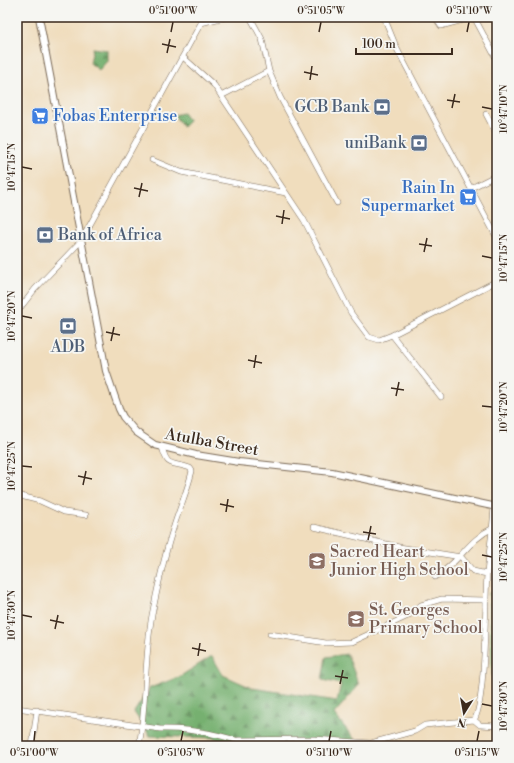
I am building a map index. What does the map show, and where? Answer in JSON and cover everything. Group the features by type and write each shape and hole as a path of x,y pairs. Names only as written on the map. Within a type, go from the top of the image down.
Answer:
{"street":[{"name":"Atulba Street","path":"39,17 106,371 118,409 141,437 162,447 196,455 239,462 332,472 495,507"},
{"path":"17,312 35,289 81,240 183,57 201,23 200,17"},
{"path":"201,23 225,17"},
{"path":"250,17 262,39 269,71 280,97 337,203"},
{"path":"384,17 397,49 497,238"},
{"path":"435,17 441,26 474,17 497,60"},
{"path":"183,57 210,82 221,96 304,220 351,313 369,337 379,340 392,335 497,282"},
{"path":"221,96 269,71"},
{"path":"486,114 497,135"},
{"path":"152,160 181,172 286,193"},
{"path":"471,188 497,175"},
{"path":"392,335 441,397"},
{"path":"139,746 152,617 163,562 174,525 187,493 192,471 190,468 169,463 165,460 162,447"},
{"path":"17,495 40,501 64,512 86,515"},
{"path":"474,720 477,716 481,693 487,574 495,507"},
{"path":"314,527 399,547 461,557 473,570 487,574"},
{"path":"435,577 445,572 461,557 473,541 482,533 493,528"},
{"path":"17,580 20,600"},
{"path":"270,634 326,643 352,642 408,616 421,605 442,599 486,600"},
{"path":"17,708 142,727 179,729 238,740 254,746"},
{"path":"32,746 37,710"},
{"path":"238,740 314,739 371,743 415,731 425,725 474,720 480,725 497,726"}],"green space":[{"path":"93,48 107,50 107,61 99,70 90,63"},
{"path":"183,113 189,121 183,127 174,115"},
{"path":"489,593 497,593 497,719 494,719"},
{"path":"347,654 359,685 334,714 360,746 226,746 215,738 150,736 134,712 150,688 179,677 212,656 223,675 252,688 337,701 341,684 322,680 326,657"}],"place":[{"name":"GCB Bank","path":"382,107"},
{"name":"Fobas Enterprise","path":"40,116"},
{"name":"uniBank","path":"419,143"},
{"name":"Rain In Supermarket","path":"468,197"},
{"name":"Bank of Africa","path":"45,235"},
{"name":"ADB","path":"68,326"},
{"name":"Sacred Heart Junior High School","path":"317,561"},
{"name":"St. Georges Primary School","path":"356,619"}]}
